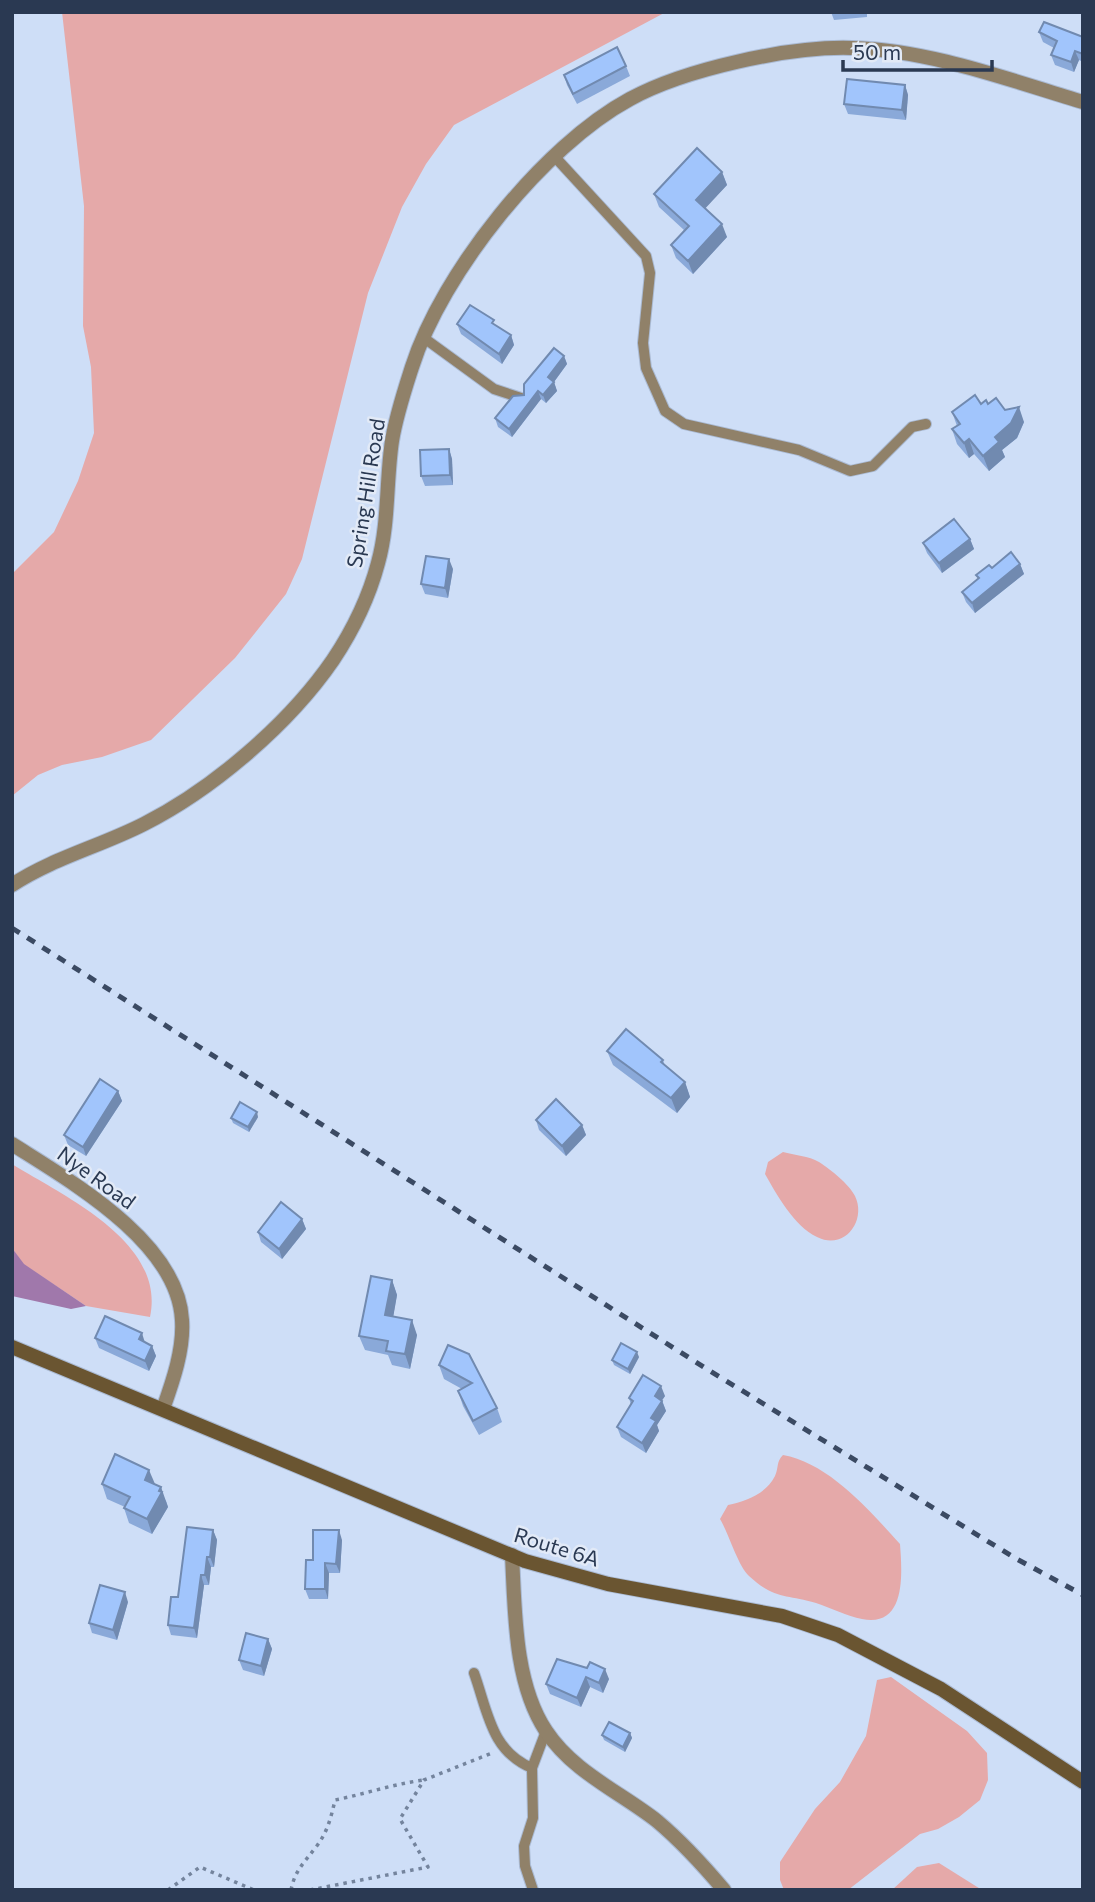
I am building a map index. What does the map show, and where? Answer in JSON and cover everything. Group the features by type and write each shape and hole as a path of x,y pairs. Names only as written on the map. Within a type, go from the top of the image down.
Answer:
{"main road":[{"name":"Route 6A","path":"12,1347 512,1555 608,1584 782,1616 838,1635 929,1682 1083,1782"}],"street":[{"name":"Spring Hill Road","path":"12,886 92,845 140,826 191,798 270,731 330,664 365,600 379,559 392,444 413,363 424,338 458,276 490,229 573,138 632,97 672,81 733,64 816,48 891,51 1083,102"},
{"name":"Nye Road","path":"12,1144 82,1188 124,1220 163,1268 178,1296 182,1320 174,1378 163,1409"},
{"path":"512,1555 523,1664 529,1695 545,1731 582,1769 682,1843 722,1889"}],"lane":[{"path":"555,157 646,256 650,273 643,342 646,368 665,411 684,424 799,450 850,471 873,466 912,427 926,424"},
{"path":"424,338 494,389 521,398"},
{"path":"474,1673 500,1745 513,1760 532,1768"},
{"path":"533,1890 525,1866 524,1846 533,1818 532,1768 545,1731"}],"path":[{"path":"291,1890 295,1871 317,1846 331,1821 335,1800 368,1794 383,1786 425,1780 489,1755 500,1745"},
{"path":"310,1890 428,1867 400,1819 425,1780"},
{"path":"169,1890 200,1867 254,1890"}],"shaded area":[{"path":"62,12 666,12 454,125 426,164 402,207 368,293 302,559 286,594 235,658 151,740 102,757 62,765 38,775 12,796 12,574 54,532 78,481 94,433 91,367 83,326 84,206"},
{"path":"783,1152 819,1162 852,1191 858,1206 858,1215 851,1231 844,1237 827,1240 817,1237 801,1225 787,1209 765,1174 768,1162"},
{"path":"12,1164 83,1207 127,1244 143,1266 151,1290 150,1317 86,1306 23,1264 12,1248"},
{"path":"12,1248 24,1264 86,1306 71,1309 12,1296"},
{"path":"783,1455 816,1468 848,1490 900,1544 899,1595 887,1615 877,1620 862,1619 816,1603 774,1593 758,1584 745,1571 720,1519 728,1505 748,1499 766,1488 775,1476 778,1462"},
{"path":"891,1677 967,1731 987,1753 988,1780 980,1800 938,1829 920,1834 848,1890 784,1890 780,1880 780,1862 815,1809 840,1782 866,1736 877,1680"},
{"path":"939,1863 982,1890 892,1890 917,1867"}],"building":[{"path":"1044,22 1083,37 1083,54 1075,51 1071,62 1051,55 1057,41 1039,32"},
{"path":"617,47 626,66 573,94 564,75"},
{"path":"847,79 905,85 902,110 844,104"},
{"path":"697,148 722,172 696,200 722,224 688,261 671,245 689,226 654,194"},
{"path":"470,305 511,335 499,354 457,324"},
{"path":"554,348 564,356 548,377 554,382 543,395 538,391 509,429 495,418 513,396 524,395 524,384"},
{"path":"975,395 981,404 986,400 988,404 996,398 1005,410 1019,407 1011,423 995,437 999,442 983,456 969,439 964,443 952,429 960,424 952,412"},
{"path":"449,449 450,475 421,476 420,450"},
{"path":"954,519 970,539 939,563 923,543"},
{"path":"1011,552 1020,564 972,603 962,592 979,578 976,575 989,565 992,568"},
{"path":"426,556 449,559 445,588 421,584"},
{"path":"626,1029 685,1082 671,1098 607,1051"},
{"path":"100,1079 118,1091 83,1147 64,1135"},
{"path":"556,1099 582,1125 562,1146 536,1120"},
{"path":"240,1102 257,1112 248,1127 231,1118"},
{"path":"281,1202 302,1219 279,1249 258,1232"},
{"path":"371,1276 392,1280 385,1315 412,1320 405,1354 386,1351 388,1341 359,1336"},
{"path":"105,1316 142,1333 139,1339 152,1346 145,1361 95,1338"},
{"path":"621,1343 637,1352 628,1369 612,1360"},
{"path":"448,1345 469,1354 497,1408 473,1421 458,1391 472,1383 439,1365"},
{"path":"643,1375 661,1386 655,1396 662,1401 651,1418 656,1421 642,1443 617,1427 633,1401 629,1398"},
{"path":"115,1454 149,1470 145,1480 161,1487 159,1491 162,1492 147,1519 124,1508 130,1497 102,1484"},
{"path":"187,1527 213,1530 210,1557 207,1557 205,1575 201,1575 194,1628 168,1625 171,1597 178,1597"},
{"path":"313,1530 339,1530 336,1564 325,1563 325,1589 305,1589 306,1560 313,1560"},
{"path":"100,1585 125,1592 113,1630 89,1623"},
{"path":"246,1633 268,1639 261,1666 239,1660"},
{"path":"557,1659 587,1668 590,1662 605,1669 599,1683 586,1677 577,1698 546,1684"},
{"path":"609,1722 630,1733 623,1747 602,1735"}],"railway":[{"path":"12,928 710,1371 1015,1558 1083,1595"}]}
